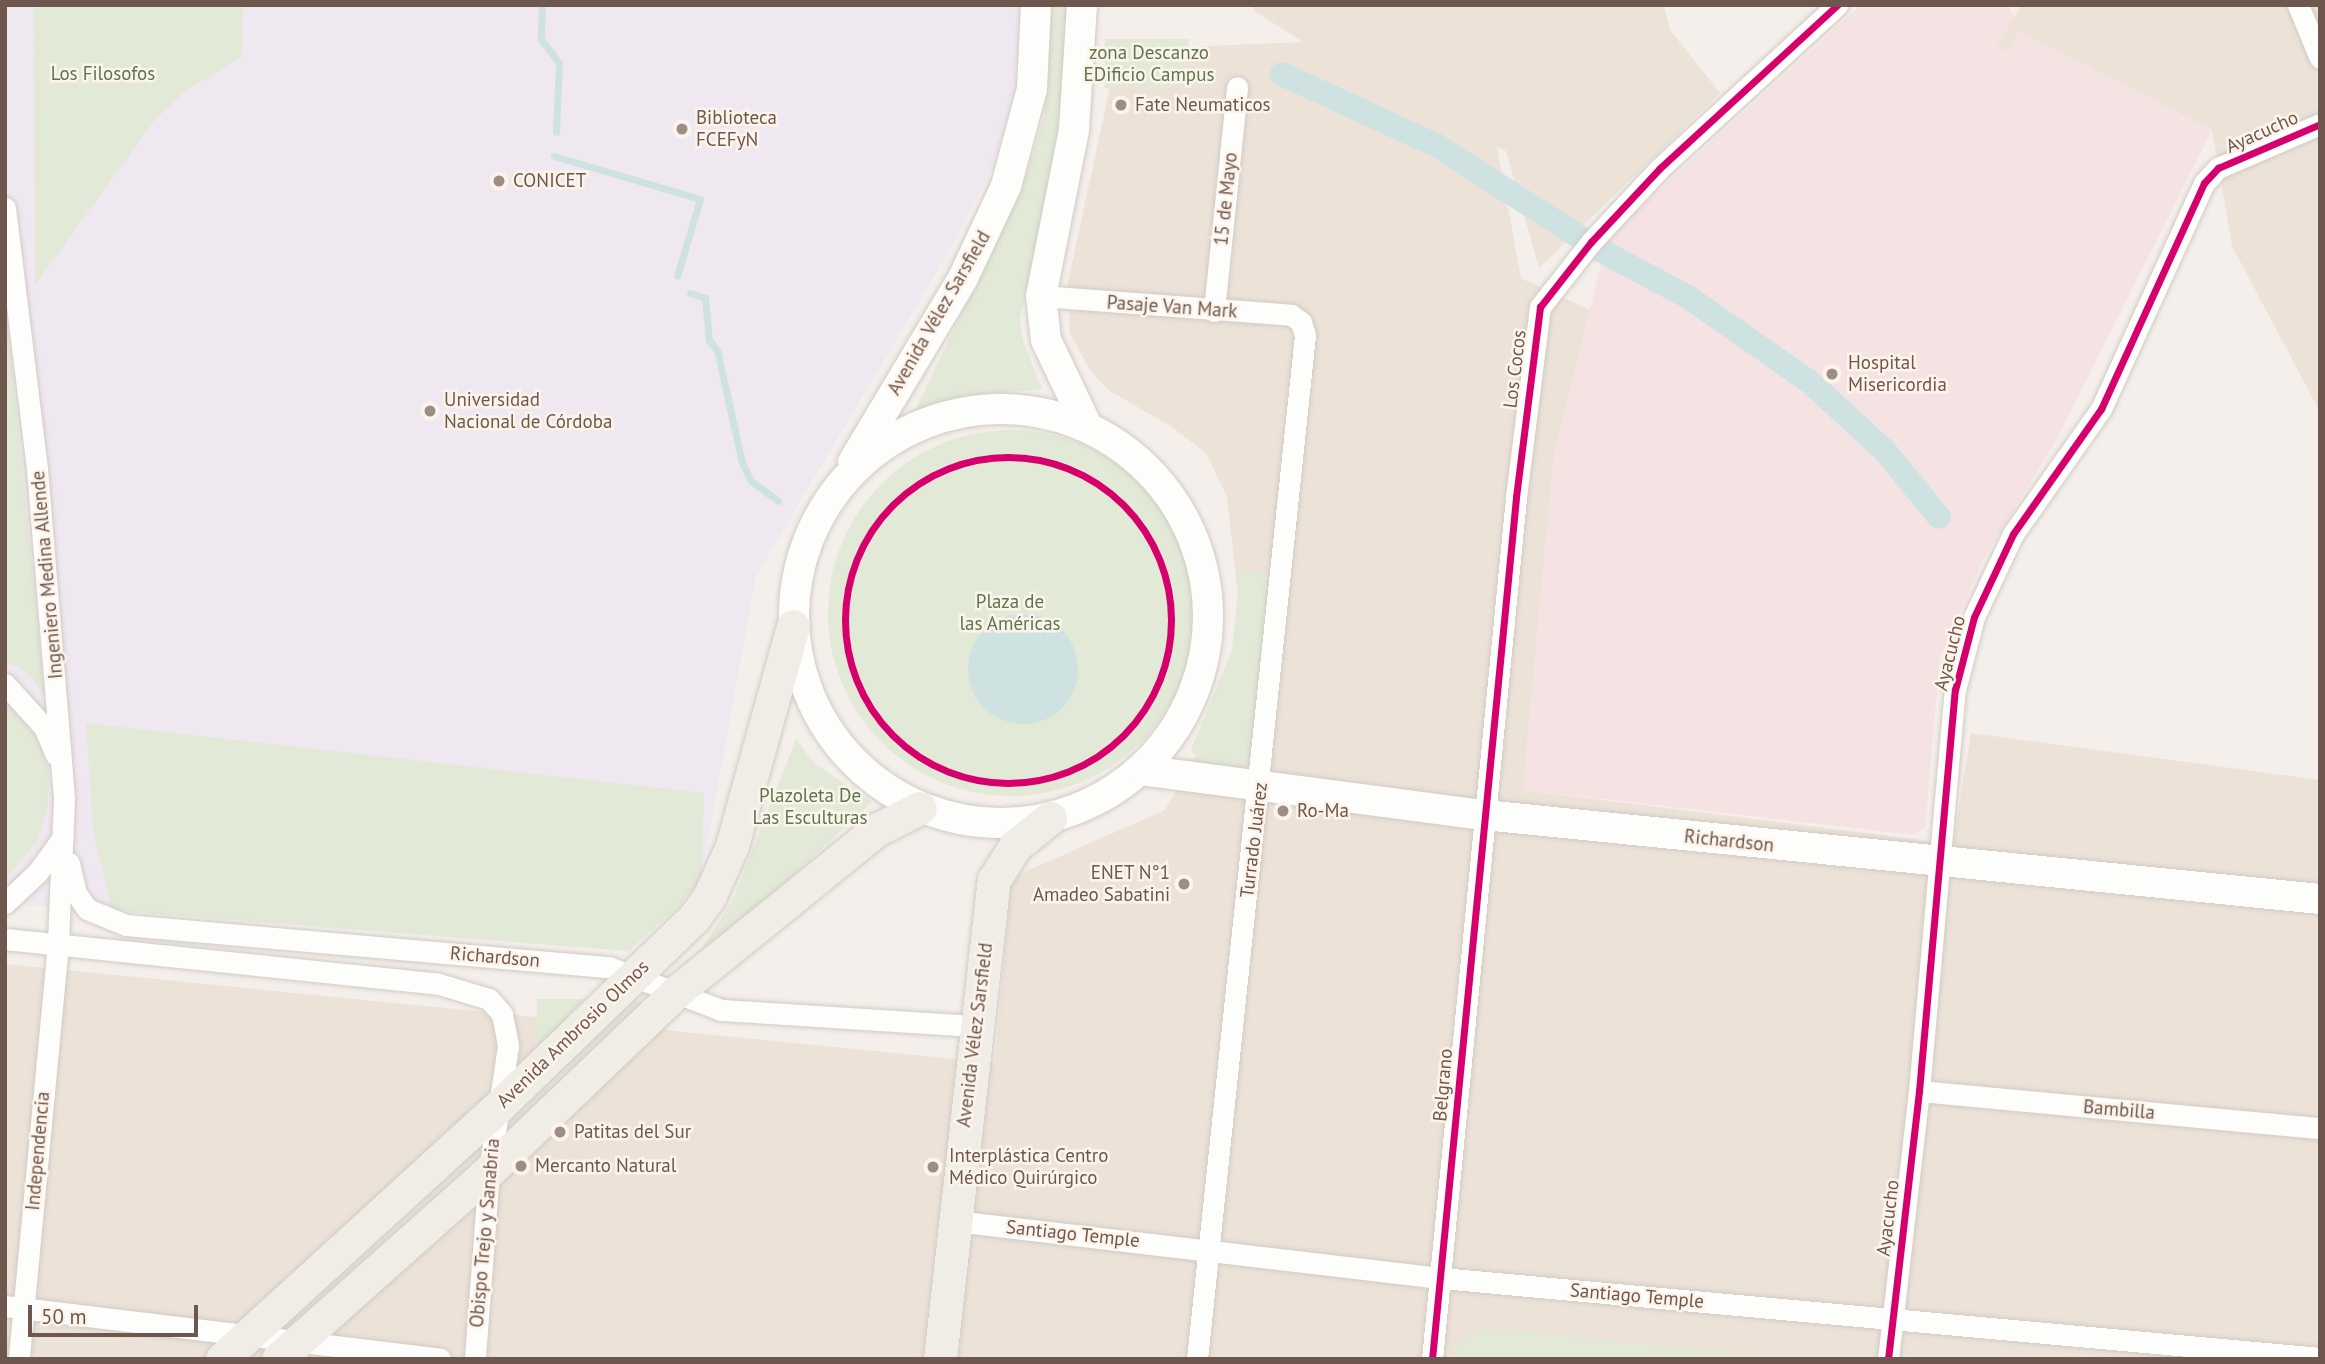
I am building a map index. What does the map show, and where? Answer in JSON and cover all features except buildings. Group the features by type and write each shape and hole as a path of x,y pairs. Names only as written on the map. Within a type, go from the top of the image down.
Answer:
{"main road":[{"name":"Avenida Vélez Sarsfield","path":"838,488 957,289 993,218 1032,89 1036,5"},
{"path":"1082,5 1074,130 1041,296 1046,340 1087,426"},
{"path":"979,410 1034,411 1087,426 1128,451 1163,484 1188,524 1205,569 1210,616 1204,664 1188,709 1167,741 1141,770 1098,799 1050,818 966,821 920,808 869,776 838,745 811,699 800,668 793,626 795,589 812,530 838,488 877,450 925,423 979,410"},
{"name":"Avenida Ambrosio Olmos","path":"222,1359 497,1108 694,918 720,876 768,725 793,626"},
{"name":"Richardson","path":"1141,770 1260,783 1484,815 2320,899"},
{"name":"Avenida Ambrosio Olmos","path":"288,1350 489,1171 674,993 876,830 920,808"},
{"name":"Avenida Vélez Sarsfield","path":"940,1359 975,1026 994,880 1015,846 1050,818"}],"street":[{"name":"Los Cocos","path":"1484,815 1534,334 1540,307 1591,242 1660,168 1837,5"},
{"path":"2298,5 2320,58"},
{"name":"15 de Mayo","path":"1214,311 1237,87"},
{"name":"Ayacucho","path":"1888,1359 1919,1091 1959,665 1998,561 2101,409 2204,183 2218,168 2320,124"},
{"name":"Ingeniero Medina Allende","path":"5,208 10,306 37,469 63,769 58,944"},
{"name":"Pasaje Van Mark","path":"1041,296 1290,315 1301,321"},
{"name":"Turrado Juárez","path":"1197,1359 1206,1248 1260,783 1305,335 1301,321"},
{"path":"5,684 44,727 63,769"},
{"name":"Belgrano","path":"1432,1359 1484,815"},
{"path":"5,903 38,872 63,837"},
{"name":"Richardson","path":"63,837 76,892 87,909 126,925 609,967 635,974 674,993 721,1010 975,1026"},
{"name":"Richardson","path":"5,939 468,990 489,999 502,1014 506,1030 507,1061 497,1108"},
{"name":"Independencia","path":"19,1359 14,1307 58,944"},
{"name":"Bambilla","path":"1919,1091 2320,1128"},
{"name":"Obispo Trejo y Sanabria","path":"475,1359 489,1171 497,1108"},
{"name":"Santiago Temple","path":"955,1221 1206,1248 1441,1278 2320,1358"},
{"path":"14,1307 246,1337 288,1350 440,1359"}],"shaded area":[{"name":"Universidad Nacional de Córdoba","path":"5,5 1026,5 1025,59 993,166 952,246 756,576 701,879 677,908 628,951 5,903"},
{"path":"1253,5 1664,5 1670,30 1720,93 1539,268 1506,151 1497,147 1521,278 1590,310 1554,456 1523,790 1953,844 1971,733 2320,780 2320,1359 5,1359 5,964 995,1063 1011,878 1165,810 1221,713 1240,613 1227,497 1206,453 1172,427 1110,391 1091,372 1070,334 1068,282 1118,50 1303,42 1253,10"},
{"name":"Hospital Misericordia","path":"1861,5 2008,5 2014,17 1996,45 2006,52 2019,32 2212,130 2057,439 1983,560 1940,658 1925,828 1914,835 1523,790 1554,456 1608,237"},
{"path":"2022,5 2320,5 2320,412 2232,246 2212,130 2020,32 2006,52 1996,45"},
{"path":"1023,614 1044,618 1062,630 1074,648 1078,669 1074,690 1062,708 1044,720 1023,724 1002,720 984,708 972,690 968,669 972,648 984,630 1002,618"}],"green space":[{"name":"Los Filosofos","path":"34,5 243,5 242,57 184,92 154,121 35,285"},
{"path":"1052,5 1073,5 1071,80 1020,319 1023,341 1042,389 974,395 912,417 1024,183 1044,117"},
{"name":"zona Descanzo EDificio Campus","path":"1105,39 1189,39 1189,88 1105,88"},
{"path":"5,326 8,330 45,695 27,673 5,660"},
{"name":"Plaza de las Américas","path":"1011,430 1047,433 1081,444 1113,461 1141,483 1163,511 1180,543 1191,577 1194,613 1191,649 1180,683 1163,715 1141,743 1113,765 1081,782 1047,793 1011,796 975,793 941,782 909,765 881,743 859,715 842,683 831,649 828,613 831,577 842,543 859,511 881,483 909,461 941,444 975,433"},
{"path":"1240,570 1268,571 1254,751 1240,766 1205,766 1191,750 1232,650"},
{"path":"5,700 37,738 49,771 48,806 38,840 5,879"},
{"path":"86,723 704,793 701,879 677,908 628,951 112,910 93,830"},
{"name":"Plazoleta De Las Esculturas","path":"796,739 814,763 872,802 710,953 703,946 732,902"},
{"path":"629,993 641,1004 512,1126 507,1124 504,1119"},
{"path":"537,999 585,999 536,1048"},
{"path":"471,1149 478,1163 300,1321 292,1314"},
{"path":"1484,1328 1789,1359 1456,1359 1457,1345"}],"waterway":[{"path":"542,5 541,39 559,63 556,132"},
{"path":"1282,74 1436,145 1587,242"},
{"path":"554,156 700,199 677,276"},
{"path":"1594,247 1688,297 1810,382 1885,451 1939,517"},
{"path":"690,293 705,298 709,340 717,350 742,463 751,481 779,501"}],"cycle path":[{"path":"1432,1359 1516,497 1540,307 1591,242 1660,168 1837,5"},
{"path":"1888,1359 1919,1091 1955,690 1974,617 2013,534 2101,409 2204,183 2218,168 2320,124"},
{"path":"992,457 1024,457 1071,469 1099,484 1124,504 1144,529 1159,557 1168,588 1171,620 1168,652 1159,683 1144,711 1124,736 1099,756 1071,771 1024,783 992,783 961,776 931,764 904,746 882,724 864,697 852,667 845,636 845,604 852,573 864,543 882,516 904,494 931,476 961,464 992,457"}],"place":[{"name":"Fate Neumaticos","path":"1121,105"},
{"name":"Biblioteca FCEFyN","path":"682,129"},
{"name":"CONICET","path":"499,181"},
{"name":"Hospital Misericordia","path":"1832,374"},
{"name":"Universidad Nacional de Córdoba","path":"430,411"},
{"name":"Ro-Ma","path":"1283,811"},
{"name":"ENET N°1 Amadeo Sabatini","path":"1184,884"},
{"name":"Patitas del Sur","path":"560,1132"},
{"name":"Mercanto Natural","path":"521,1166"},
{"name":"Interplástica Centro Médico Quirúrgico","path":"933,1167"}]}
